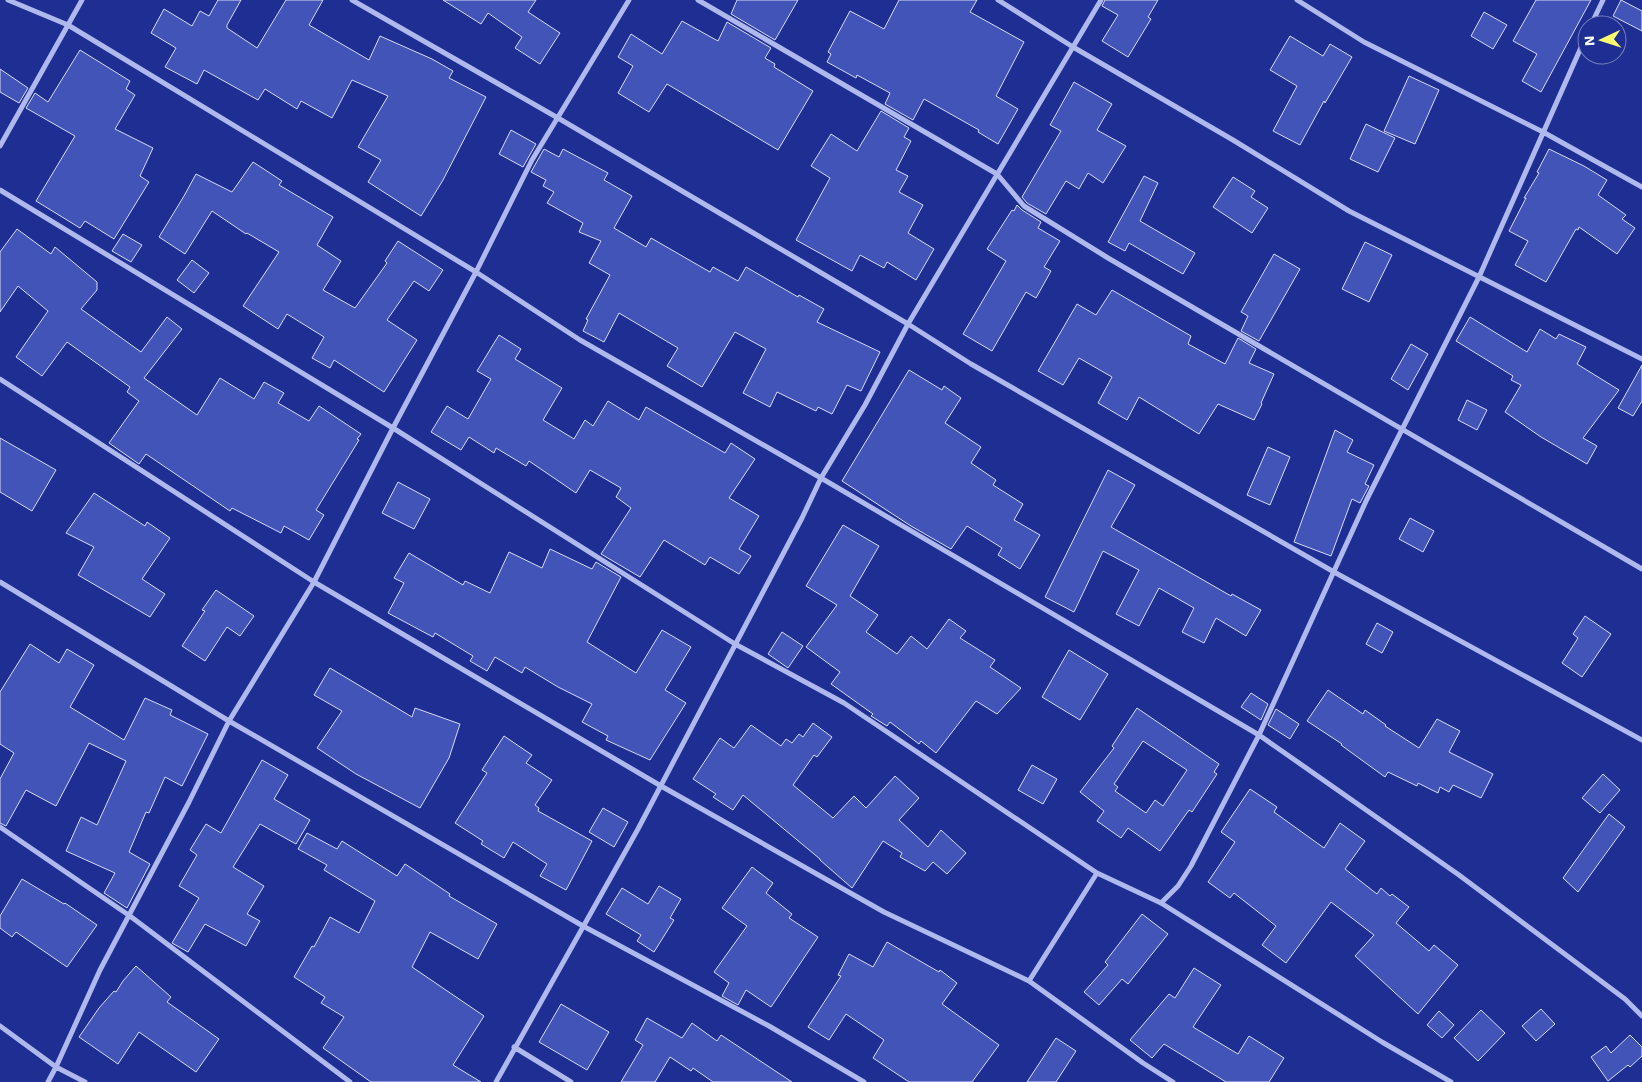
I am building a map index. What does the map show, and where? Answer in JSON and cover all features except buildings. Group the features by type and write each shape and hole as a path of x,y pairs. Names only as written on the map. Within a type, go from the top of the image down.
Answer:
{"street":[{"path":"8,0 68,25 476,272 580,340 821,478 1259,735 1459,875 1625,999 1642,1016"},
{"path":"0,146 82,0"},
{"path":"352,0 558,118 908,324 971,364 1334,572 1642,740"},
{"path":"48,1082 100,970 130,916 229,721 314,582 476,272 532,160 629,0"},
{"path":"698,0 997,174 1024,206 1116,263 1642,570"},
{"path":"998,0 1349,211 1642,359"},
{"path":"496,1082 661,786 802,518 821,478 865,404 908,324 1101,0"},
{"path":"1297,0 1364,42 1543,132 1642,187"},
{"path":"1596,15 1603,0"},
{"path":"1161,903 1178,886 1191,866 1259,735 1402,430 1480,277 1577,56"},
{"path":"0,190 393,428 736,644 844,703 1097,873 1161,903 1382,1042 1451,1082"},
{"path":"0,379 314,582 661,786 884,912 1029,982 1143,1064 1173,1082"},
{"path":"0,582 229,721 583,926 769,1026 864,1082"},
{"path":"0,827 130,916 350,1082"},
{"path":"1029,982 1097,873"},
{"path":"0,1026 56,1067 85,1082"},
{"path":"514,1047 571,1082"}]}
